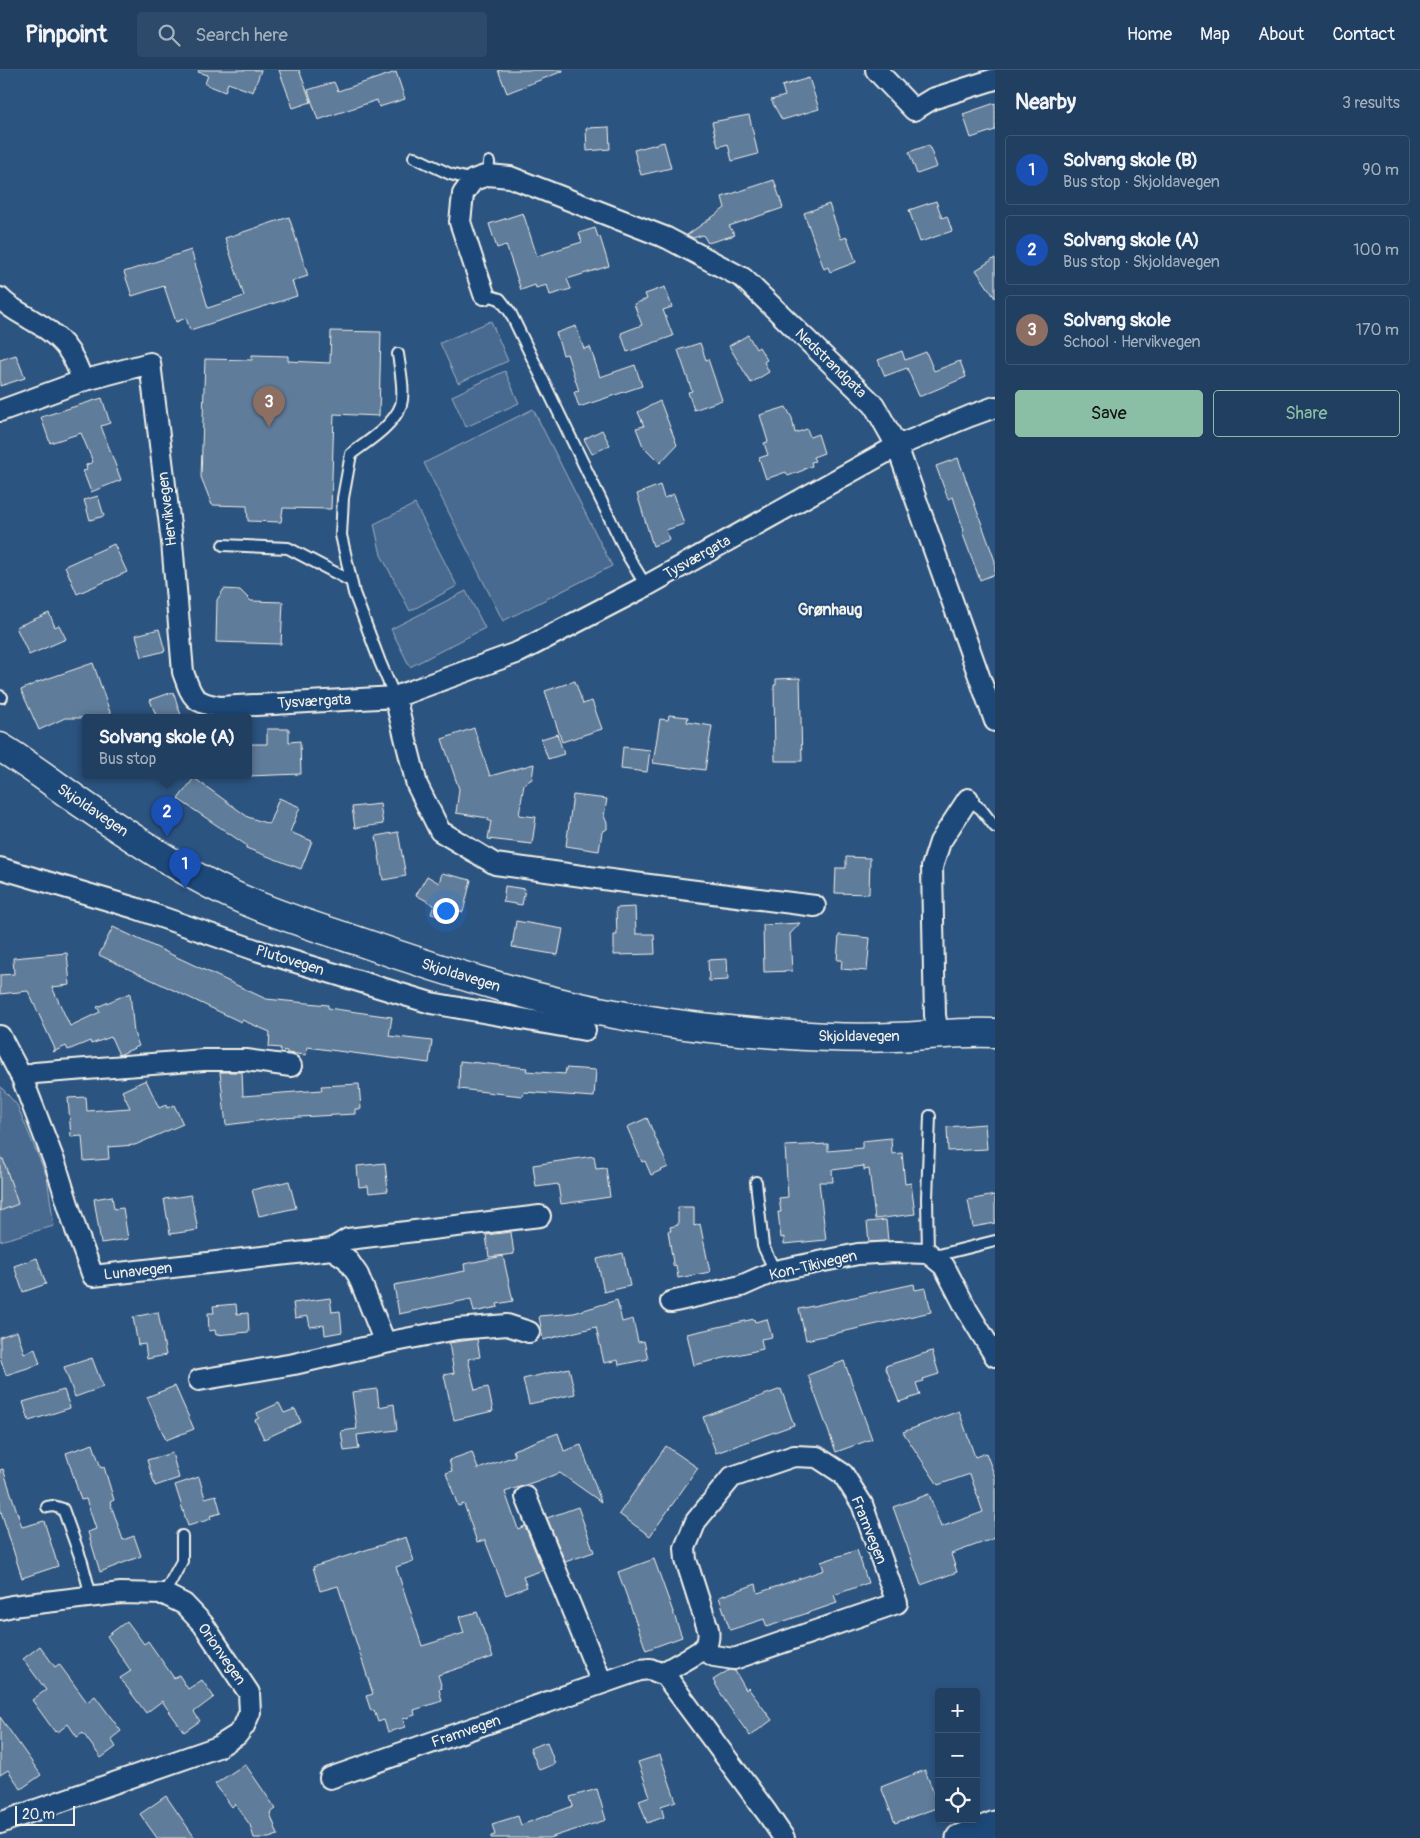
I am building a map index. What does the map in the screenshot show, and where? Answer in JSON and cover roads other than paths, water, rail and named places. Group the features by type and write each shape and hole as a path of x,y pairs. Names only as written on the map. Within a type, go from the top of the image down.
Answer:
{"main road":[{"name":"Skjoldavegen","path":"0,746 117,827 196,876 228,892 274,912 327,931 506,989 650,1020 729,1030 836,1037 894,1037 987,1030"}],"street":[{"path":"876,70 914,110 932,99 995,79"},
{"path":"483,172 463,194 460,222 484,294"},
{"name":"Nedstrandgata","path":"483,172 510,177 667,238 743,278 874,405 898,446 995,721"},
{"path":"2,304 37,322 66,345 78,366 82,381"},
{"name":"Hervikvegen","path":"0,411 82,381 150,363 172,542 183,672 190,691 202,711"},
{"name":"Tysværgata","path":"202,711 220,707 395,697 519,652 646,586 898,446 995,407"},
{"path":"395,697 417,785 440,831 495,864 618,882 815,906"},
{"path":"938,1034 935,1016 932,867 940,842 968,799"},
{"name":"Plutovegen","path":"0,868 135,908 256,950 430,1003 585,1030"},
{"name":"Lunavegen","path":"0,1036 22,1078 56,1166 93,1276 332,1249 348,1239 540,1216"},
{"path":"22,1078 35,1073 204,1060 246,1060 291,1066"},
{"path":"332,1249 347,1259 358,1275 385,1342"},
{"name":"Kon-Tikivegen","path":"671,1302 741,1286 775,1271 858,1254 896,1252 933,1256"},
{"path":"933,1256 944,1266 967,1310 995,1356"},
{"path":"199,1380 294,1364 385,1342 457,1329 507,1325 529,1332"},
{"name":"Framvegen","path":"794,1456 817,1458 843,1474 862,1504 897,1602 734,1659 714,1656 702,1649 707,1644 708,1629 686,1560 685,1548 696,1521 732,1477 794,1456"},
{"path":"526,1498 602,1683"},
{"name":"Orionvegen","path":"0,1609 121,1592 164,1594 184,1604 202,1624 249,1693 250,1712 244,1726 237,1735 218,1748 2,1819"},
{"path":"702,1649 668,1670 665,1675 784,1838"},
{"name":"Framvegen","path":"330,1778 640,1670 650,1669 665,1675"},
{"path":"958,1838 995,1824"}],"lane":[{"name":"Nedstrandgata","path":"414,158 450,174 483,172"},
{"path":"484,294 500,299 510,312 594,482 628,556 646,586"},
{"path":"395,697 354,593 341,535 343,498 351,454 385,429 401,405 402,382 398,354"},
{"path":"223,545 288,548 351,581"},
{"path":"968,799 981,810 995,827"},
{"path":"930,1116 927,1198 933,1256"},
{"path":"756,1182 763,1246 775,1271"},
{"name":"Kon-Tikivegen","path":"933,1256 995,1241"},
{"path":"47,1507 53,1506 64,1509 92,1596"},
{"path":"164,1594 182,1561 182,1536"}],"place":[{"name":"Solvang skole","path":"269,427"},
{"name":"Solvang skole (A)","path":"167,837"},
{"name":"Solvang skole (B)","path":"185,889"}],"district":[{"name":"Grønhaug","path":"830,609"}]}
